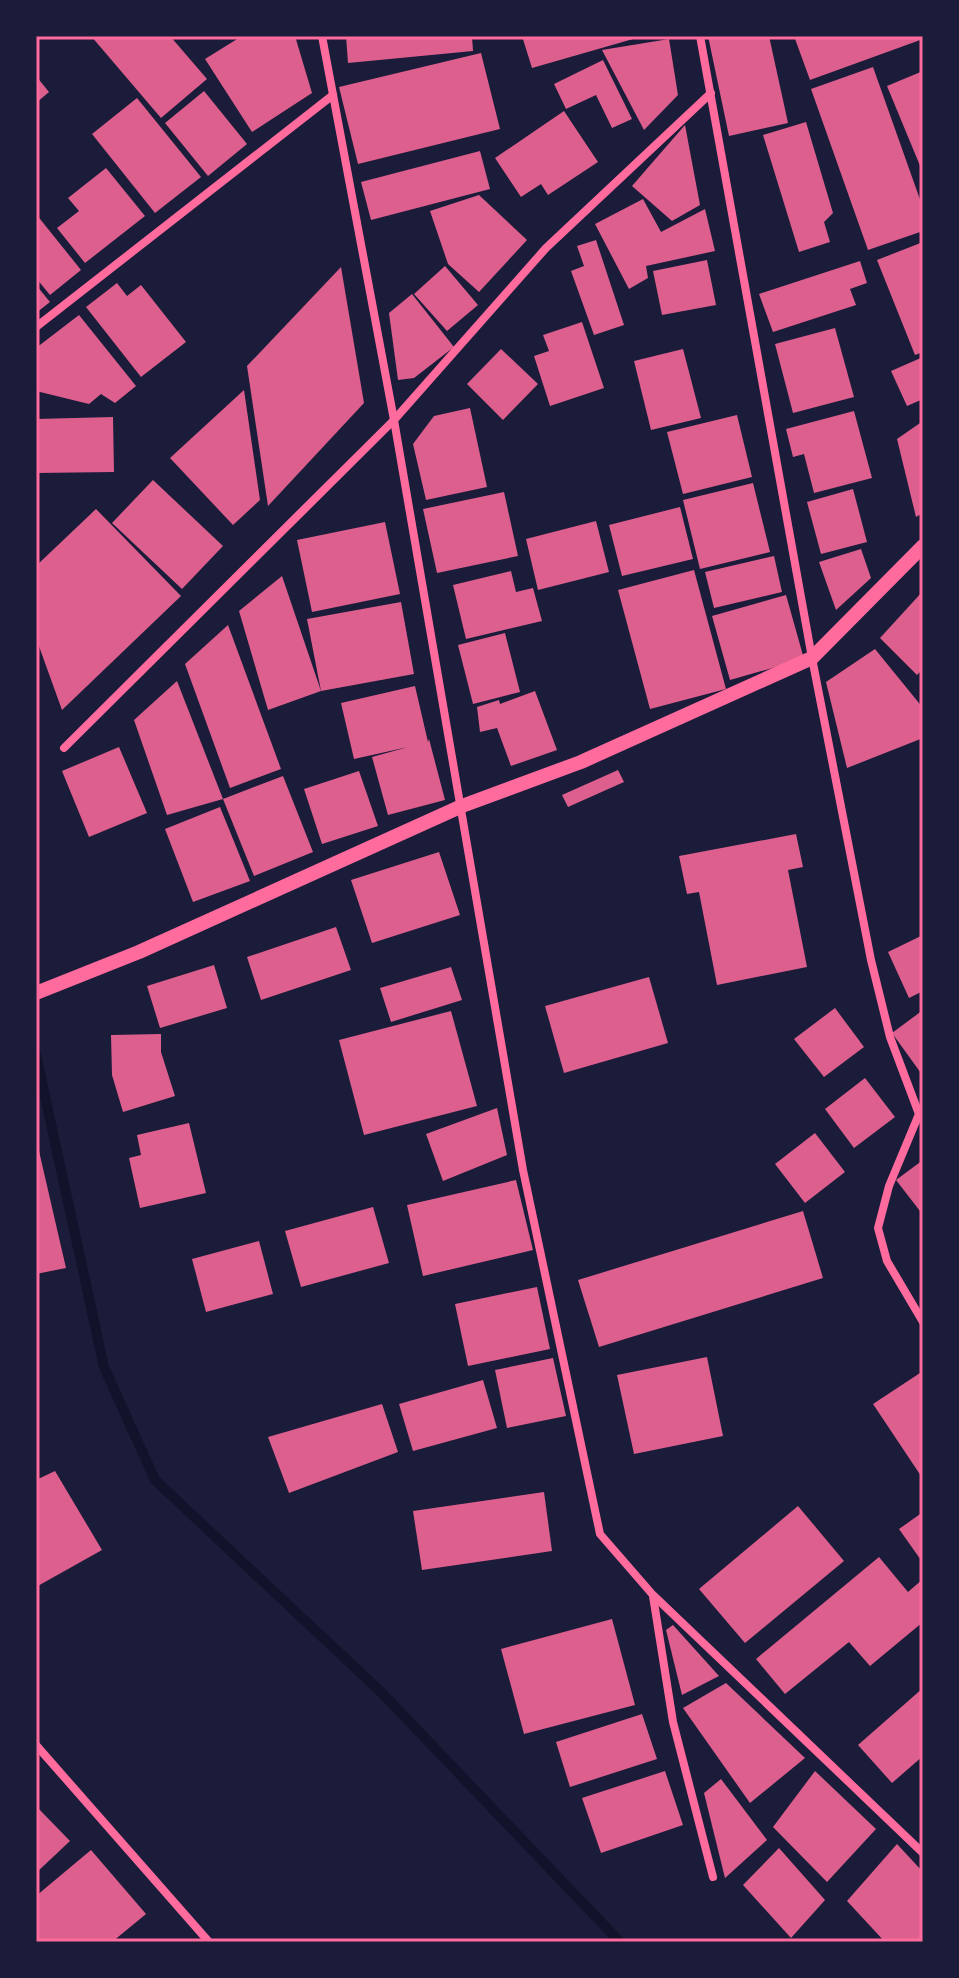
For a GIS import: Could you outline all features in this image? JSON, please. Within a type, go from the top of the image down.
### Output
[{"type":"street","points":[[322,36],[394,420],[523,1170],[600,1534],[653,1595],[923,1853]]},
{"type":"street","points":[[700,36],[812,658],[871,960],[890,1037],[921,1116],[889,1186],[878,1228],[887,1261],[923,1322]]},
{"type":"street","points":[[64,748],[394,420],[546,248],[711,93]]},
{"type":"street","points":[[36,327],[333,95]]},
{"type":"street","points":[[36,993],[139,952],[462,806],[581,762],[812,658],[921,551]]},
{"type":"street","points":[[653,1595],[673,1722],[713,1877]]},
{"type":"street","points":[[36,1745],[209,1942]]},
{"type":"building","points":[[91,36],[170,36],[207,79],[161,118]]},
{"type":"building","points":[[242,36],[295,36],[312,93],[252,132],[205,59]]},
{"type":"building","points":[[346,36],[472,36],[473,51],[348,63]]},
{"type":"building","points":[[522,36],[640,36],[640,37],[532,68]]},
{"type":"building","points":[[708,36],[769,36],[788,123],[729,136]]},
{"type":"building","points":[[794,36],[923,36],[923,39],[810,80]]},
{"type":"building","points":[[669,39],[678,95],[644,130],[602,50]]},
{"type":"building","points":[[481,53],[500,129],[358,164],[339,87]]},
{"type":"building","points":[[603,60],[632,119],[612,128],[596,95],[566,109],[554,84]]},
{"type":"building","points":[[873,67],[923,208],[923,231],[868,250],[811,89]]},
{"type":"building","points":[[923,71],[923,173],[887,86]]},
{"type":"building","points":[[36,76],[49,92],[36,103]]},
{"type":"building","points":[[204,91],[247,144],[208,176],[165,123]]},
{"type":"building","points":[[137,98],[201,177],[155,213],[92,134]]},
{"type":"building","points":[[564,111],[598,162],[548,195],[541,184],[521,197],[495,158]]},
{"type":"building","points":[[806,122],[833,213],[824,222],[830,242],[799,252],[763,135]]},
{"type":"building","points":[[685,125],[700,205],[672,221],[632,186]]},
{"type":"building","points":[[480,151],[490,189],[371,220],[361,182]]},
{"type":"building","points":[[106,168],[145,216],[85,263],[57,228],[79,211],[68,198]]},
{"type":"building","points":[[479,195],[527,240],[479,292],[448,264],[430,211]]},
{"type":"building","points":[[643,199],[661,232],[705,209],[715,251],[646,266],[648,278],[629,289],[595,224]]},
{"type":"building","points":[[36,214],[81,270],[50,295],[36,278]]},
{"type":"building","points":[[596,240],[624,325],[594,335],[571,271],[584,266],[577,246]]},
{"type":"building","points":[[923,242],[923,352],[915,355],[877,260]]},
{"type":"building","points":[[707,260],[716,305],[662,315],[653,271]]},
{"type":"building","points":[[860,261],[867,283],[850,289],[856,305],[773,332],[759,294]]},
{"type":"building","points":[[445,266],[478,305],[447,331],[414,294]]},
{"type":"building","points":[[341,267],[364,403],[268,506],[247,366]]},
{"type":"building","points":[[117,283],[127,296],[141,285],[186,342],[141,377],[86,307]]},
{"type":"building","points":[[36,285],[50,302],[36,313]]},
{"type":"building","points":[[412,294],[454,347],[414,378],[398,380],[389,313]]},
{"type":"building","points":[[79,315],[136,386],[115,403],[101,394],[89,404],[36,391],[36,348]]},
{"type":"building","points":[[582,322],[604,388],[550,406],[534,356],[549,351],[543,335]]},
{"type":"building","points":[[835,328],[854,397],[793,413],[775,344]]},
{"type":"building","points":[[501,349],[538,384],[503,420],[467,384]]},
{"type":"building","points":[[683,349],[701,418],[651,430],[634,361]]},
{"type":"building","points":[[923,357],[923,399],[907,406],[891,371]]},
{"type":"building","points":[[244,390],[260,500],[233,525],[170,458]]},
{"type":"building","points":[[470,408],[487,487],[426,500],[413,444],[434,416]]},
{"type":"building","points":[[854,411],[872,478],[814,493],[804,454],[793,457],[786,429]]},
{"type":"building","points":[[737,415],[752,477],[683,494],[667,432]]},
{"type":"building","points":[[113,417],[114,472],[36,473],[36,419]]},
{"type":"building","points":[[923,421],[923,513],[916,517],[897,439]]},
{"type":"building","points":[[153,480],[223,546],[182,589],[112,523]]},
{"type":"building","points":[[753,483],[770,552],[700,569],[683,500]]},
{"type":"building","points":[[853,489],[867,542],[821,554],[807,502]]},
{"type":"building","points":[[504,492],[518,556],[437,573],[423,509]]},
{"type":"building","points":[[680,507],[693,559],[622,576],[609,525]]},
{"type":"building","points":[[96,509],[181,596],[62,710],[36,638],[36,566]]},
{"type":"building","points":[[596,521],[609,572],[538,590],[526,539]]},
{"type":"building","points":[[385,522],[400,594],[312,612],[297,540]]},
{"type":"building","points":[[861,549],[871,578],[836,610],[819,562]]},
{"type":"building","points":[[774,556],[782,592],[714,608],[705,572]]},
{"type":"building","points":[[694,570],[726,689],[650,709],[618,590]]},
{"type":"building","points":[[511,571],[516,592],[533,588],[542,621],[466,639],[453,585]]},
{"type":"building","points":[[282,576],[321,691],[268,710],[239,611]]},
{"type":"building","points":[[923,591],[923,669],[917,675],[880,638]]},
{"type":"building","points":[[786,595],[804,659],[730,680],[712,616]]},
{"type":"building","points":[[401,602],[414,674],[321,691],[307,619]]},
{"type":"building","points":[[228,625],[281,769],[230,788],[185,664]]},
{"type":"building","points":[[505,633],[520,692],[473,704],[458,645]]},
{"type":"building","points":[[875,649],[923,708],[923,738],[847,768],[826,682]]},
{"type":"building","points":[[177,681],[223,799],[167,815],[134,720]]},
{"type":"building","points":[[415,686],[445,800],[388,815],[372,757],[408,747],[354,759],[341,703]]},
{"type":"building","points":[[535,691],[557,750],[511,766],[497,728],[480,732],[477,707],[499,700],[500,704]]},
{"type":"building","points":[[119,747],[147,813],[89,837],[62,771]]},
{"type":"building","points":[[618,770],[624,782],[568,807],[562,795]]},
{"type":"building","points":[[359,771],[378,826],[322,844],[304,789]]},
{"type":"building","points":[[283,776],[313,852],[254,876],[223,799]]},
{"type":"building","points":[[220,807],[250,881],[193,902],[165,829]]},
{"type":"building","points":[[796,834],[803,867],[788,870],[807,967],[717,985],[699,892],[687,894],[679,856]]},
{"type":"building","points":[[439,852],[460,915],[372,943],[351,880]]},
{"type":"building","points":[[336,927],[351,970],[261,1000],[247,957]]},
{"type":"building","points":[[923,935],[923,991],[909,998],[888,952]]},
{"type":"building","points":[[214,965],[227,1008],[160,1028],[147,986]]},
{"type":"building","points":[[451,967],[462,1000],[391,1022],[380,988]]},
{"type":"building","points":[[649,977],[668,1043],[564,1073],[545,1006]]},
{"type":"building","points":[[835,1008],[864,1047],[824,1077],[794,1039]]},
{"type":"building","points":[[923,1010],[923,1076],[892,1033]]},
{"type":"building","points":[[451,1011],[477,1106],[364,1135],[339,1040]]},
{"type":"building","points":[[161,1034],[161,1052],[175,1096],[123,1112],[112,1075],[111,1035]]},
{"type":"building","points":[[865,1078],[895,1117],[854,1148],[825,1109]]},
{"type":"building","points":[[497,1108],[507,1155],[443,1181],[426,1134]]},
{"type":"building","points":[[189,1123],[206,1193],[140,1208],[129,1158],[141,1155],[137,1135]]},
{"type":"building","points":[[815,1133],[845,1172],[805,1203],[775,1164]]},
{"type":"building","points":[[36,1138],[66,1268],[36,1274]]},
{"type":"building","points":[[923,1160],[923,1215],[896,1180]]},
{"type":"building","points":[[516,1180],[533,1250],[423,1276],[407,1205]]},
{"type":"building","points":[[373,1207],[389,1263],[301,1287],[285,1231]]},
{"type":"building","points":[[803,1211],[823,1278],[599,1347],[578,1280]]},
{"type":"building","points":[[259,1241],[273,1294],[206,1312],[192,1259]]},
{"type":"building","points":[[537,1287],[550,1349],[468,1366],[455,1304]]},
{"type":"building","points":[[707,1357],[723,1436],[634,1454],[617,1375]]},
{"type":"building","points":[[553,1358],[566,1416],[507,1428],[495,1370]]},
{"type":"building","points":[[923,1371],[923,1479],[873,1404]]},
{"type":"building","points":[[483,1380],[497,1428],[413,1451],[399,1404]]},
{"type":"building","points":[[382,1404],[398,1452],[289,1493],[268,1437]]},
{"type":"building","points":[[55,1471],[102,1550],[36,1587],[36,1480]]},
{"type":"building","points":[[544,1492],[552,1551],[422,1570],[413,1511]]},
{"type":"building","points":[[798,1506],[844,1561],[745,1643],[699,1589]]},
{"type":"building","points":[[923,1512],[923,1563],[899,1529]]},
{"type":"building","points":[[879,1557],[908,1592],[923,1579],[923,1622],[870,1666],[849,1642],[785,1694],[756,1659]]},
{"type":"building","points":[[612,1619],[635,1705],[524,1734],[501,1649]]},
{"type":"building","points":[[673,1625],[719,1676],[682,1695],[666,1630]]},
{"type":"building","points":[[726,1683],[805,1758],[750,1803],[683,1708]]},
{"type":"building","points":[[923,1688],[923,1756],[892,1783],[858,1745]]},
{"type":"building","points":[[642,1714],[657,1759],[570,1787],[556,1742]]},
{"type":"building","points":[[665,1771],[683,1825],[601,1853],[582,1798]]},
{"type":"building","points":[[815,1771],[876,1829],[827,1882],[773,1827]]},
{"type":"building","points":[[721,1779],[767,1840],[725,1878],[704,1793]]},
{"type":"building","points":[[36,1806],[70,1841],[36,1873]]},
{"type":"building","points":[[897,1844],[923,1872],[923,1942],[885,1942],[847,1901]]},
{"type":"building","points":[[779,1848],[825,1900],[791,1938],[743,1885]]},
{"type":"building","points":[[91,1850],[146,1914],[112,1942],[36,1942],[36,1896]]},
{"type":"waterway","points":[[36,1055],[104,1367],[155,1480],[382,1693],[620,1942]]}]
